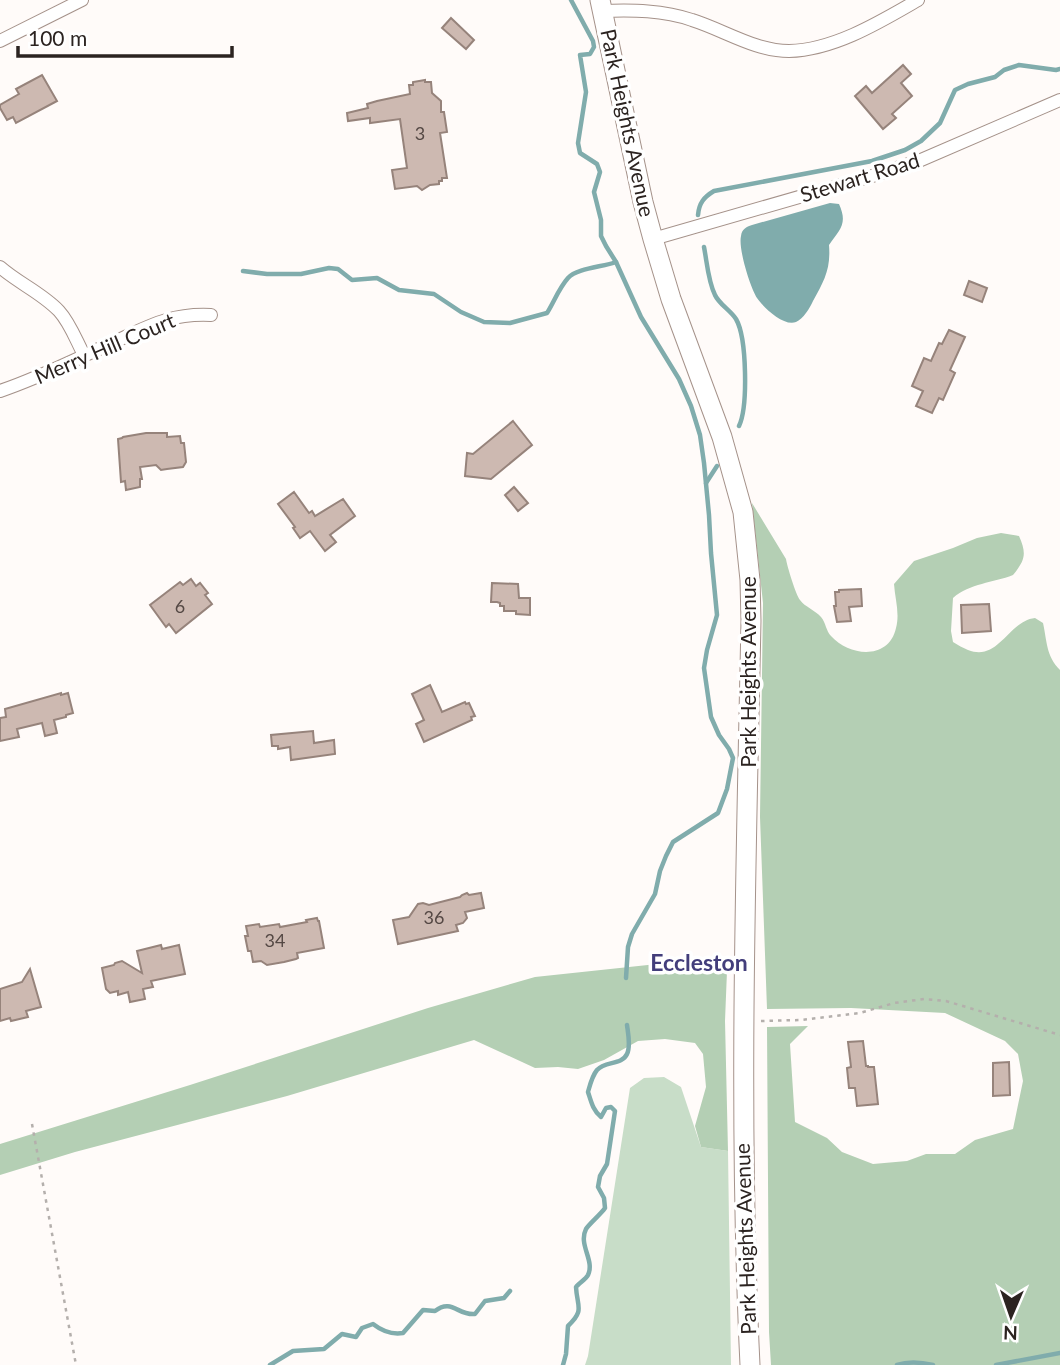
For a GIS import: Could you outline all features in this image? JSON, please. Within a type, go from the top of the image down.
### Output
[{"type":"main road","name":"Park Heights Avenue","points":[[601,6],[653,239],[671,299],[697,366],[733,474],[748,545],[751,621],[744,1172],[750,1365]]},
{"type":"street","points":[[0,41],[82,0]]},
{"type":"street","points":[[601,6],[691,19],[766,48],[788,51],[815,48],[840,39],[880,22],[918,0]]},
{"type":"street","name":"Stewart Road","points":[[653,239],[921,160],[1060,100]]},
{"type":"street","points":[[0,267],[59,311],[68,322],[84,355]]},
{"type":"street","name":"Merry Hill Court","points":[[0,391],[24,383],[157,321],[192,314],[211,315]]},
{"type":"path","points":[[744,1021],[801,1020],[859,1013],[894,1003],[924,999],[947,1001],[1060,1035]]},
{"type":"path","points":[[32,1124],[76,1365]]},
{"type":"green space","points":[[752,503],[786,559],[800,600],[821,617],[831,636],[848,648],[858,651],[877,650],[886,646],[892,638],[898,617],[894,584],[914,561],[977,538],[1001,533],[1019,536],[1022,542],[1024,557],[1013,575],[974,586],[953,598],[951,631],[953,642],[979,652],[996,646],[1018,626],[1035,618],[1043,623],[1050,654],[1060,670],[1060,1365],[771,1365],[767,1027],[808,1026],[790,1044],[795,1122],[827,1138],[842,1152],[873,1164],[907,1161],[926,1154],[955,1154],[975,1140],[1013,1129],[1023,1081],[1018,1054],[1005,1041],[945,1013],[851,1008],[767,1009],[760,817],[763,603]]},
{"type":"green space","points":[[723,957],[727,971],[725,1021],[728,1151],[701,1147],[695,1126],[706,1087],[703,1054],[695,1043],[665,1039],[638,1041],[604,1060],[578,1069],[535,1068],[474,1040],[287,1096],[75,1152],[0,1175],[0,1144],[428,1008],[535,977]]},
{"type":"green space","points":[[664,1077],[681,1087],[701,1147],[728,1151],[731,1365],[585,1365],[630,1088],[644,1078]]},
{"type":"water","points":[[830,203],[839,204],[843,222],[829,245],[826,274],[804,316],[796,322],[786,322],[769,311],[754,293],[743,258],[742,234],[752,225]]},
{"type":"building","points":[[451,18],[474,40],[466,49],[442,28]]},
{"type":"building","points":[[903,65],[911,74],[901,83],[912,96],[892,114],[896,118],[883,129],[855,96],[866,86],[872,93]]},
{"type":"building","points":[[42,75],[57,101],[16,123],[13,117],[7,120],[0,105],[19,94],[16,89]]},
{"type":"building","points":[[425,80],[431,82],[432,93],[441,101],[441,112],[444,112],[447,132],[440,133],[447,178],[442,178],[439,184],[422,190],[417,186],[395,189],[392,170],[407,168],[400,119],[370,123],[370,118],[348,121],[347,113],[368,108],[367,104],[410,94],[409,85]]},
{"type":"building","points":[[969,281],[987,288],[982,302],[964,295]]},
{"type":"building","points":[[949,330],[965,337],[950,370],[955,373],[943,400],[939,398],[932,413],[916,406],[923,391],[912,386],[924,358],[931,361],[939,343],[942,344]]},
{"type":"building","points":[[513,421],[532,445],[491,479],[465,476],[467,453],[473,454]]},
{"type":"building","points":[[146,433],[167,433],[167,437],[180,436],[181,443],[184,443],[186,462],[183,467],[161,470],[156,465],[140,467],[140,487],[126,490],[125,481],[121,482],[118,439]]},
{"type":"building","points":[[514,487],[528,503],[518,511],[505,495]]},
{"type":"building","points":[[294,492],[309,513],[312,511],[315,516],[343,499],[355,516],[330,535],[336,542],[325,551],[310,531],[300,538],[278,504]]},
{"type":"building","points":[[191,579],[196,586],[200,583],[212,604],[176,633],[169,624],[166,627],[150,605],[180,582],[183,585]]},
{"type":"building","points":[[492,583],[518,584],[519,598],[530,598],[530,615],[504,611],[504,606],[500,606],[500,603],[491,602]]},
{"type":"building","points":[[861,589],[862,606],[849,607],[851,621],[837,622],[835,592]]},
{"type":"building","points":[[989,604],[991,631],[962,633],[961,605]]},
{"type":"building","points":[[430,685],[442,712],[465,702],[469,703],[475,716],[471,717],[472,720],[424,742],[416,724],[424,720],[412,694]]},
{"type":"building","points":[[68,693],[73,713],[54,720],[57,733],[45,736],[42,723],[17,729],[19,737],[0,741],[0,718],[6,717],[5,709]]},
{"type":"building","points":[[313,731],[314,743],[334,740],[335,754],[291,760],[290,747],[278,749],[278,746],[272,746],[271,735]]},
{"type":"building","points":[[467,893],[481,893],[484,908],[465,912],[467,918],[456,925],[458,931],[398,944],[393,920],[409,917],[418,904],[429,905]]},
{"type":"building","points":[[317,918],[324,948],[297,953],[298,958],[284,962],[267,965],[261,961],[253,962],[245,936],[248,936],[246,926],[279,924],[280,927]]},
{"type":"building","points":[[161,945],[162,949],[179,945],[185,974],[151,981],[153,987],[143,989],[145,999],[130,1002],[128,992],[118,995],[118,991],[110,993],[106,989],[102,968],[122,961],[142,973],[137,951]]},
{"type":"building","points":[[30,969],[41,1007],[26,1011],[28,1017],[0,1021],[0,989],[22,982]]},
{"type":"building","points":[[863,1041],[866,1066],[874,1067],[878,1104],[857,1106],[855,1088],[849,1088],[847,1068],[851,1067],[848,1042]]},
{"type":"building","points":[[1009,1062],[1010,1095],[993,1096],[993,1063]]},
{"type":"waterway","points":[[571,0],[594,47],[590,54],[580,55],[586,92],[578,143],[580,153],[597,164],[600,172],[594,192],[601,220],[601,236],[641,317],[679,379],[700,435],[717,615],[704,668],[711,717],[733,758],[727,789],[718,813],[673,842],[666,856],[655,894],[632,934],[628,947],[626,978]]},
{"type":"waterway","points":[[698,215],[703,201],[714,191],[872,161],[905,150],[921,141],[940,123],[955,90],[968,84],[995,77],[1004,70],[1019,65],[1060,69]]},
{"type":"waterway","points":[[704,247],[715,295],[736,319],[740,328],[745,389],[739,426]]},
{"type":"waterway","points":[[243,271],[301,274],[329,268],[338,269],[352,280],[377,278],[399,290],[434,294],[461,312],[484,322],[510,323],[547,313],[562,286],[572,275],[616,262]]},
{"type":"waterway","points":[[706,483],[717,466]]},
{"type":"waterway","points":[[563,1365],[568,1326],[578,1312],[576,1287],[590,1269],[584,1235],[586,1229],[605,1208],[604,1198],[598,1187],[600,1176],[607,1164],[615,1111],[611,1107],[606,1108],[601,1117],[598,1115],[588,1092],[592,1078],[600,1067],[621,1060],[627,1054],[627,1025]]},
{"type":"waterway","points":[[270,1365],[293,1351],[324,1349],[342,1334],[356,1337],[362,1328],[373,1324],[387,1332],[403,1333],[423,1310],[435,1311],[446,1306],[475,1314],[485,1301],[504,1298],[510,1291]]},
{"type":"waterway","points":[[996,1365],[1060,1353]]},
{"type":"waterway","points":[[897,1365],[915,1362],[933,1365]]},
{"type":"district","name":"Eccleston","points":[[699,963]]}]
